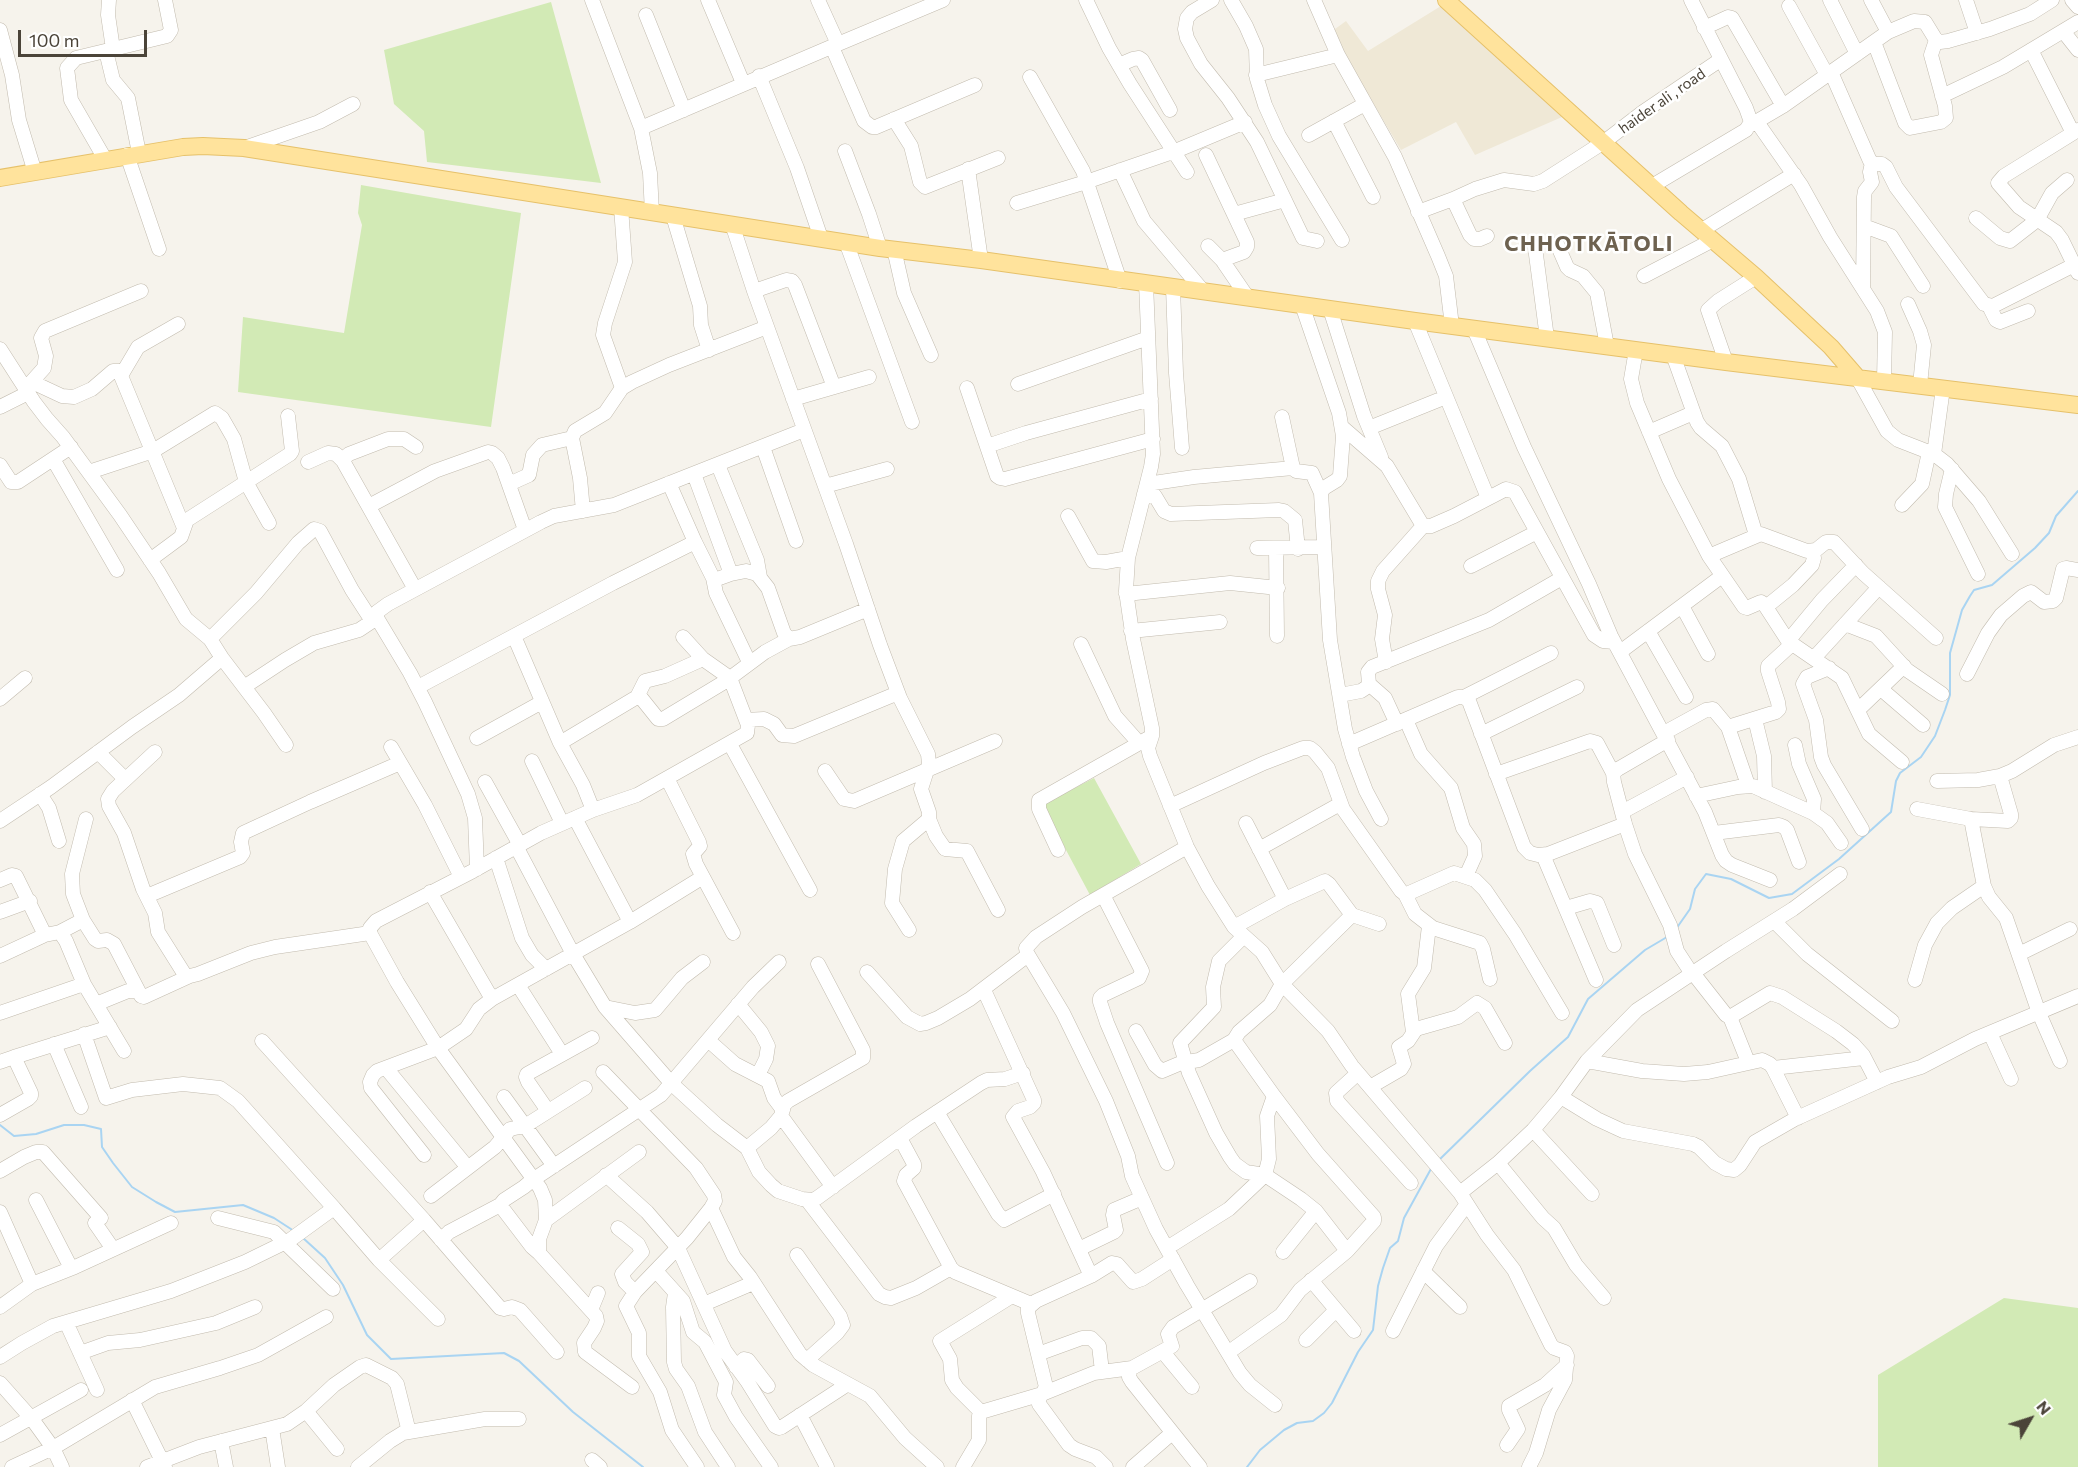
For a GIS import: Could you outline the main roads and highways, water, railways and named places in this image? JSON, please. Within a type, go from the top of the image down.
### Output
[{"type":"main road","points":[[1446,0],[1756,277],[1831,347],[1857,377]]},
{"type":"main road","points":[[0,176],[61,164],[84,163],[133,154],[203,146],[244,148],[652,213],[1120,281],[1726,362],[2078,405]]},
{"type":"waterway","points":[[1676,929],[1690,909],[1695,889],[1706,874],[1731,879],[1769,898],[1792,894],[1839,859],[1891,812],[1896,781],[1900,773],[1921,757],[1935,736],[1945,710],[1950,695],[1950,653],[1962,610],[1970,596],[1974,590],[1992,585],[2035,548],[2049,533],[2056,516],[2078,491]]},
{"type":"waterway","points":[[1438,1161],[1568,1037],[1588,999],[1645,950],[1667,937]]},
{"type":"waterway","points":[[0,1125],[14,1136],[36,1134],[64,1125],[84,1125],[101,1129],[102,1147],[113,1163],[132,1187],[156,1202],[175,1212],[243,1205],[274,1218],[294,1231]]},
{"type":"waterway","points":[[1247,1467],[1260,1450],[1284,1430],[1297,1423],[1313,1421],[1332,1403],[1358,1352],[1373,1330],[1378,1286],[1390,1248],[1398,1241],[1404,1218],[1432,1167]]},
{"type":"waterway","points":[[303,1238],[325,1258],[343,1285],[367,1335],[391,1359],[504,1353],[519,1361],[573,1412],[643,1467]]},
{"type":"district","name":"CHHOTKĀTOLI","points":[[1589,244]]}]
